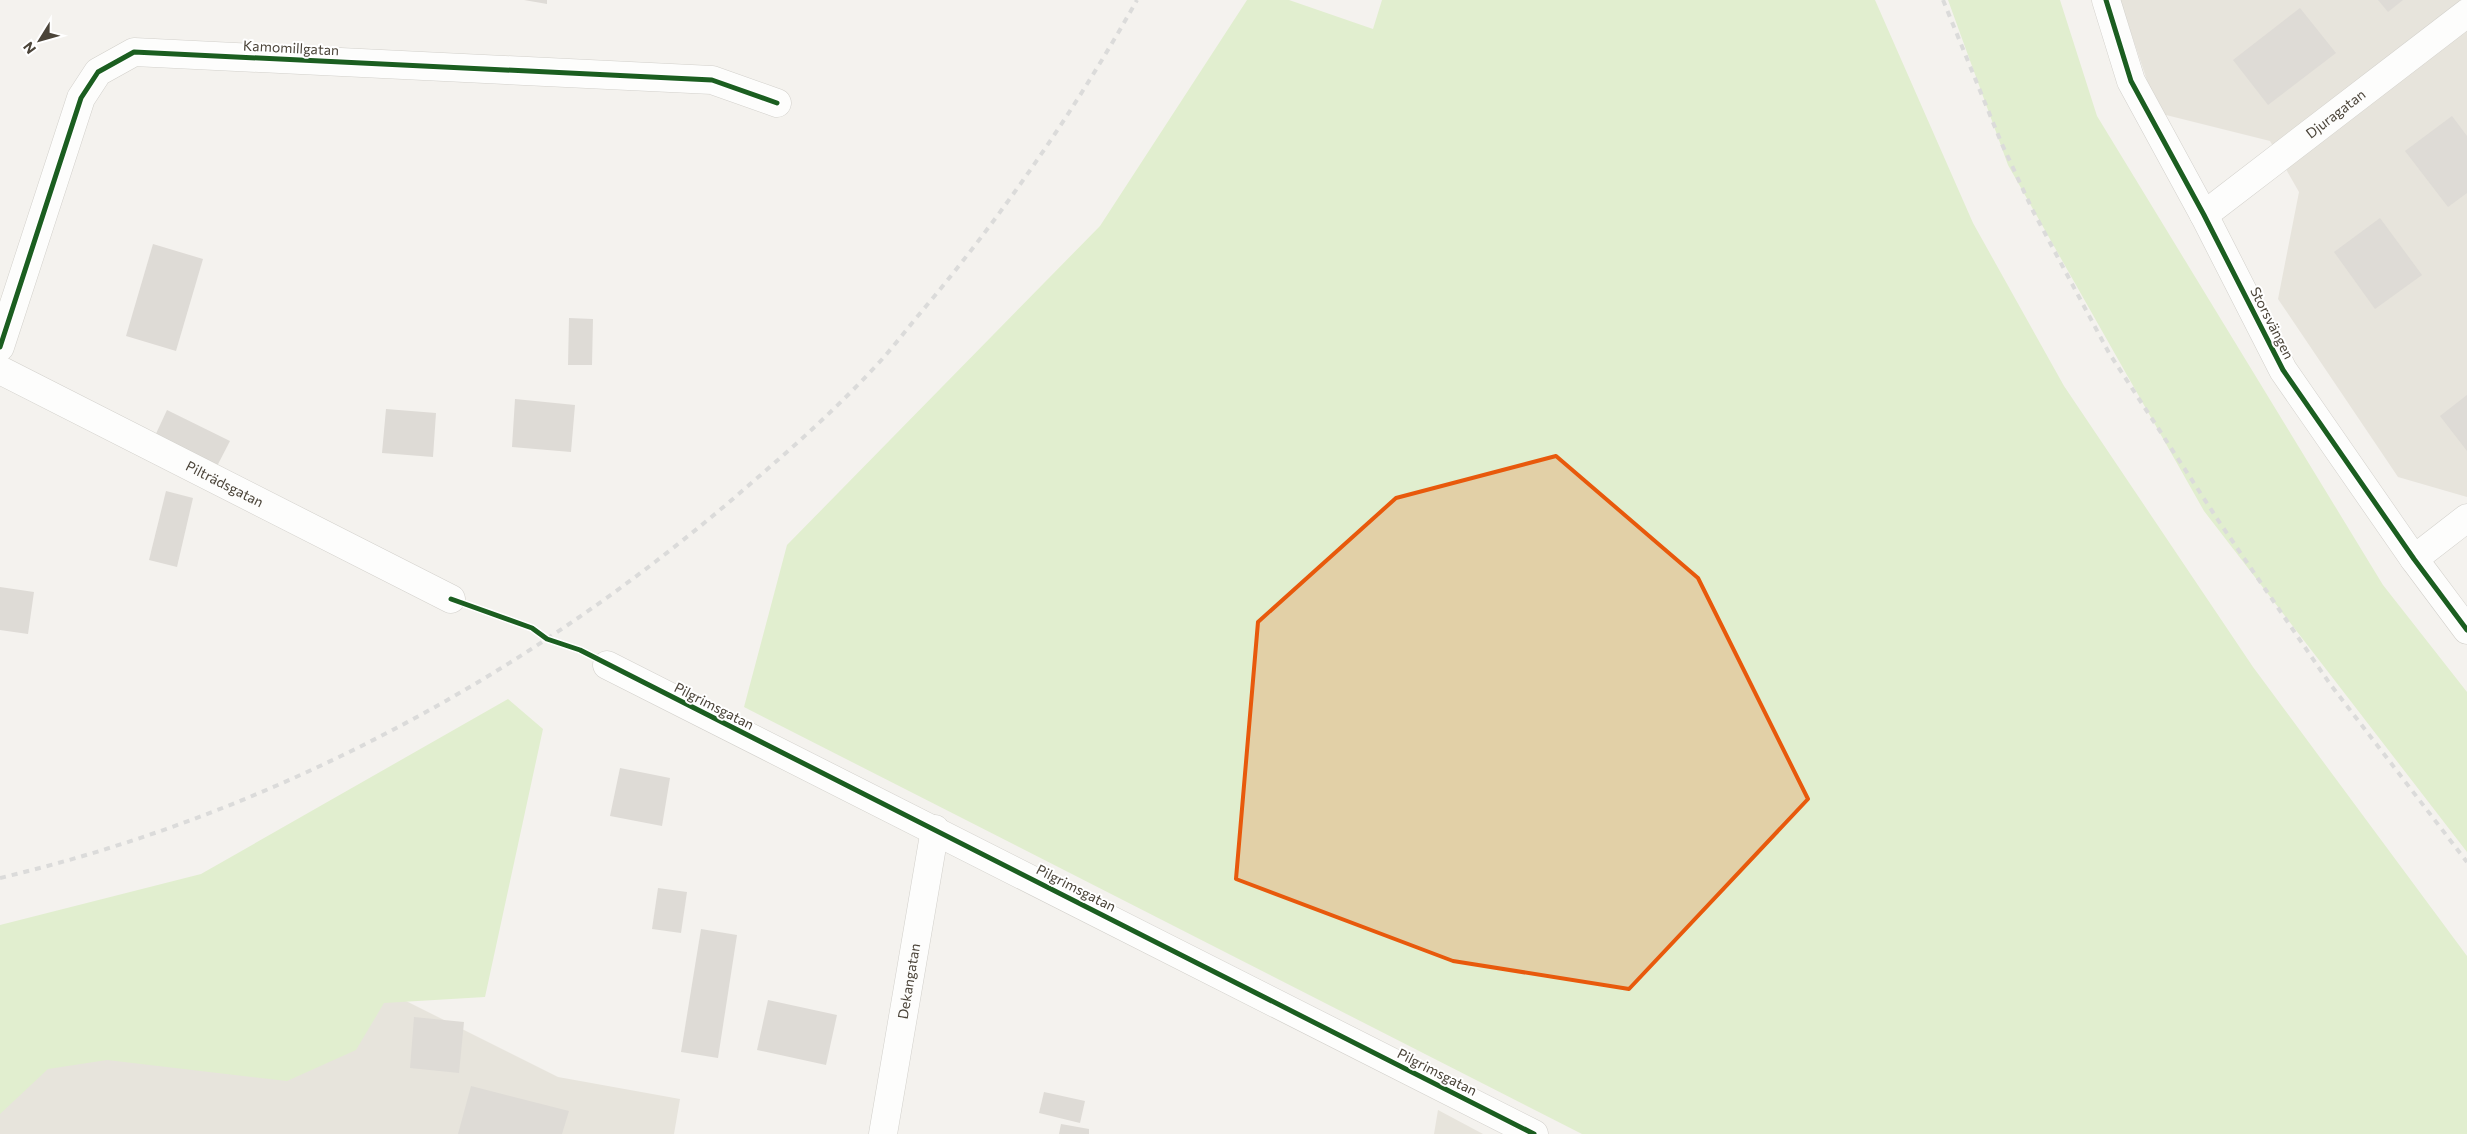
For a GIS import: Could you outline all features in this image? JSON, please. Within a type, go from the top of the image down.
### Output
[{"type":"street","name":"Storsvängen","points":[[2106,0],[2131,81],[2204,214],[2283,370],[2414,559],[2467,630]]},
{"type":"street","name":"Djuragatan","points":[[2204,214],[2467,12]]},
{"type":"street","name":"Kamomillgatan","points":[[0,347],[81,98],[98,72],[134,52],[712,80],[777,103]]},
{"type":"street","name":"Pilträdsgatan","points":[[0,370],[451,599]]},
{"type":"street","points":[[2414,559],[2467,518]]},
{"type":"street","name":"Pilgrimsgatan","points":[[607,665],[1534,1134]]},
{"type":"street","name":"Dekangatan","points":[[883,1134],[934,829]]},
{"type":"highlighted area","points":[[1556,456],[1698,578],[1808,799],[1629,989],[1453,961],[1236,879],[1258,622],[1396,498]]},
{"type":"shaded area","points":[[2120,0],[2467,0],[2467,497],[2398,477],[2278,299],[2299,192],[2270,141],[2158,113]]},
{"type":"shaded area","points":[[334,965],[558,1077],[680,1099],[674,1134],[0,1134],[0,1058]]},
{"type":"shaded area","points":[[1438,1110],[1483,1134],[1434,1134]]},
{"type":"green space","points":[[1247,0],[1289,0],[1373,29],[1382,0],[1875,0],[1973,223],[2064,386],[2253,667],[2467,956],[2467,1134],[1582,1134],[744,707],[787,545],[1100,226]]},
{"type":"green space","points":[[1948,0],[2060,0],[2097,116],[2383,585],[2467,692],[2467,852],[2204,511],[2008,165]]},
{"type":"green space","points":[[508,699],[543,729],[485,997],[384,1003],[356,1050],[287,1081],[107,1060],[48,1069],[0,1114],[0,925],[201,874]]},
{"type":"building","points":[[524,0],[547,0],[547,4]]},
{"type":"building","points":[[2378,0],[2403,0],[2388,12]]},
{"type":"building","points":[[2300,8],[2336,53],[2268,105],[2233,60]]},
{"type":"building","points":[[2452,116],[2467,136],[2467,193],[2448,207],[2405,151]]},
{"type":"building","points":[[2380,218],[2422,275],[2375,309],[2334,252]]},
{"type":"building","points":[[153,244],[203,259],[176,351],[126,336]]},
{"type":"building","points":[[569,318],[593,319],[592,365],[568,365]]},
{"type":"building","points":[[2467,395],[2467,451],[2440,416]]},
{"type":"building","points":[[515,399],[575,405],[571,452],[512,447]]},
{"type":"building","points":[[386,409],[436,413],[433,457],[382,453]]},
{"type":"building","points":[[167,410],[230,441],[215,470],[154,438]]},
{"type":"building","points":[[166,491],[193,498],[177,567],[149,560]]},
{"type":"building","points":[[0,587],[34,592],[28,634],[0,630]]},
{"type":"building","points":[[620,768],[670,778],[662,826],[610,816]]},
{"type":"building","points":[[658,888],[687,892],[681,933],[652,929]]},
{"type":"building","points":[[701,929],[737,935],[718,1058],[681,1052]]},
{"type":"building","points":[[768,1000],[837,1015],[826,1065],[757,1050]]},
{"type":"building","points":[[414,1017],[464,1022],[459,1073],[410,1068]]},
{"type":"building","points":[[471,1086],[569,1111],[562,1134],[458,1134]]},
{"type":"building","points":[[1044,1092],[1085,1101],[1080,1123],[1039,1113]]},
{"type":"building","points":[[1061,1124],[1089,1129],[1089,1134],[1059,1134]]},
{"type":"railway","points":[[0,878],[103,850],[204,815],[303,774],[398,727],[491,674],[581,616],[667,553],[797,443],[844,399],[886,354],[952,275],[1037,161],[1089,82],[1137,0]]},
{"type":"railway","points":[[1943,0],[2001,142],[2033,211],[2109,353],[2218,520],[2330,684],[2467,862]]},
{"type":"cycle path","points":[[2106,0],[2131,81],[2204,215],[2283,370],[2414,559],[2467,630]]},
{"type":"cycle path","points":[[0,347],[81,98],[98,72],[134,52],[712,80],[777,103]]},
{"type":"cycle path","points":[[451,599],[532,628],[547,639],[580,650],[1534,1134]]}]
